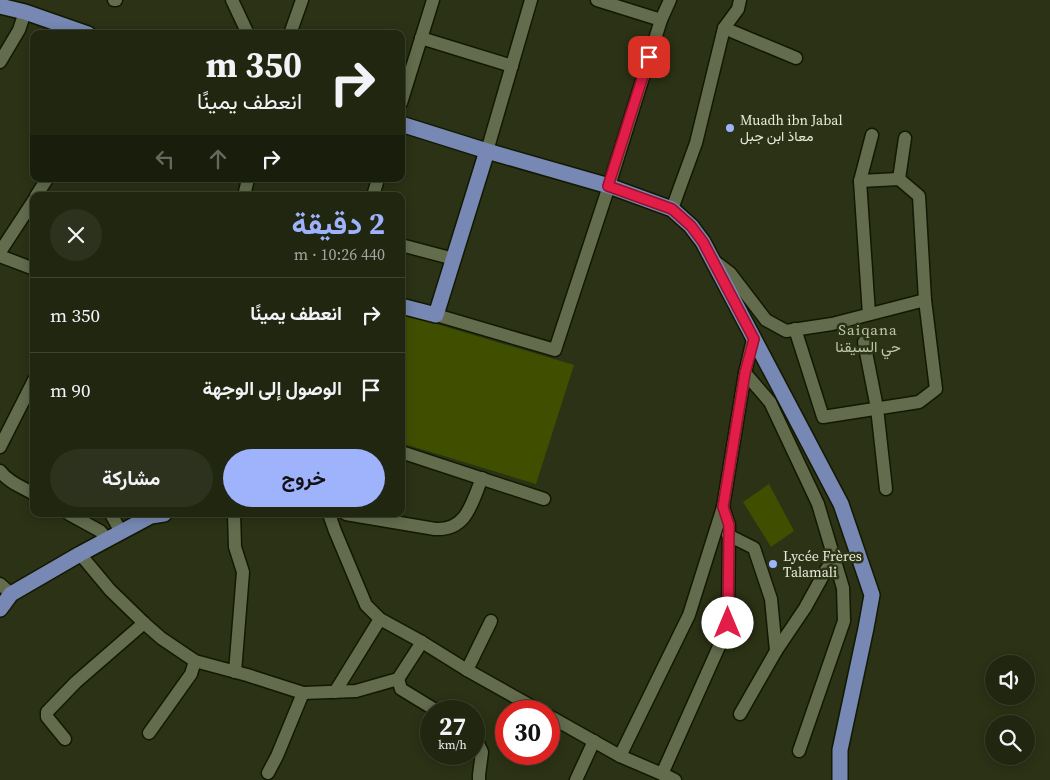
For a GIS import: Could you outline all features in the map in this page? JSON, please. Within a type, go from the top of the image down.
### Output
[{"type":"main road","points":[[7,5],[77,30]]},
{"type":"main road","points":[[405,125],[608,186],[672,209],[691,226],[703,242],[841,504],[872,595],[840,750],[840,780]]},
{"type":"main road","points":[[405,307],[436,315],[487,151]]},
{"type":"main road","points":[[0,609],[6,589],[80,554],[151,517]]},
{"type":"street","points":[[232,0],[246,30]]},
{"type":"street","points":[[291,30],[302,0]]},
{"type":"street","points":[[405,90],[433,0]]},
{"type":"street","points":[[487,151],[531,0]]},
{"type":"street","points":[[597,0],[660,20]]},
{"type":"street","points":[[436,315],[555,350],[660,20],[670,0]]},
{"type":"street","points":[[672,209],[696,143],[724,28],[738,9],[740,0]]},
{"type":"street","points":[[0,62],[19,30],[25,12]]},
{"type":"street","points":[[724,28],[796,58]]},
{"type":"street","points":[[421,38],[512,66]]},
{"type":"street","points":[[869,314],[860,181],[872,135]]},
{"type":"street","points":[[900,179],[905,138]]},
{"type":"street","points":[[795,329],[823,417],[918,402],[936,389],[925,300],[919,196],[900,179],[860,181]]},
{"type":"street","points":[[0,252],[30,206]]},
{"type":"street","points":[[405,246],[454,260]]},
{"type":"street","points":[[0,256],[30,267]]},
{"type":"street","points":[[712,260],[730,273],[766,320],[786,331],[832,324],[925,300]]},
{"type":"street","points":[[620,756],[689,615],[723,507],[745,373],[754,339]]},
{"type":"street","points":[[864,342],[877,408],[886,489]]},
{"type":"street","points":[[745,373],[770,402],[818,504],[843,588],[844,621],[799,752]]},
{"type":"street","points":[[0,446],[30,388]]},
{"type":"street","points":[[405,453],[544,499]]},
{"type":"street","points":[[0,471],[10,481],[30,492]]},
{"type":"street","points":[[364,517],[435,529],[444,530],[452,528],[465,518],[482,478]]},
{"type":"street","points":[[662,774],[728,623],[729,525],[723,507]]},
{"type":"street","points":[[75,517],[100,531],[114,536],[111,517]]},
{"type":"street","points":[[234,517],[235,547],[243,572],[235,672]]},
{"type":"street","points":[[330,517],[366,605],[380,619],[520,700]]},
{"type":"street","points":[[728,535],[754,548],[771,599],[776,652]]},
{"type":"street","points":[[80,554],[110,590],[144,623],[161,638],[195,661],[302,693],[356,691],[398,679],[422,642]]},
{"type":"street","points":[[740,714],[834,559]]},
{"type":"street","points":[[335,692],[380,619]]},
{"type":"street","points":[[467,670],[491,622]]},
{"type":"street","points":[[65,738],[46,717],[47,712],[76,682],[144,623]]},
{"type":"street","points":[[149,733],[191,674],[195,661]]},
{"type":"street","points":[[398,679],[401,689],[420,701]]},
{"type":"street","points":[[268,773],[277,756],[302,693]]},
{"type":"street","points":[[560,722],[620,756],[675,780]]},
{"type":"street","points":[[576,780],[594,741]]},
{"type":"street","points":[[476,778],[479,765]]},
{"type":"green space","points":[[405,315],[574,365],[536,484],[405,444]]},
{"type":"green space","points":[[769,484],[794,531],[771,547],[743,502]]},
{"type":"place","name":"Muadh ibn Jabal معاذ ابن جبل","points":[[730,128]]},
{"type":"place","name":"Lycée Frères Talamali","points":[[773,564]]},
{"type":"district","name":"Saiqana حي السيقنا","points":[[868,338]]},
{"type":"route","points":[[649,57],[608,186],[672,209],[691,226],[703,242],[754,339],[745,373],[723,507],[729,525],[728,623]]}]
